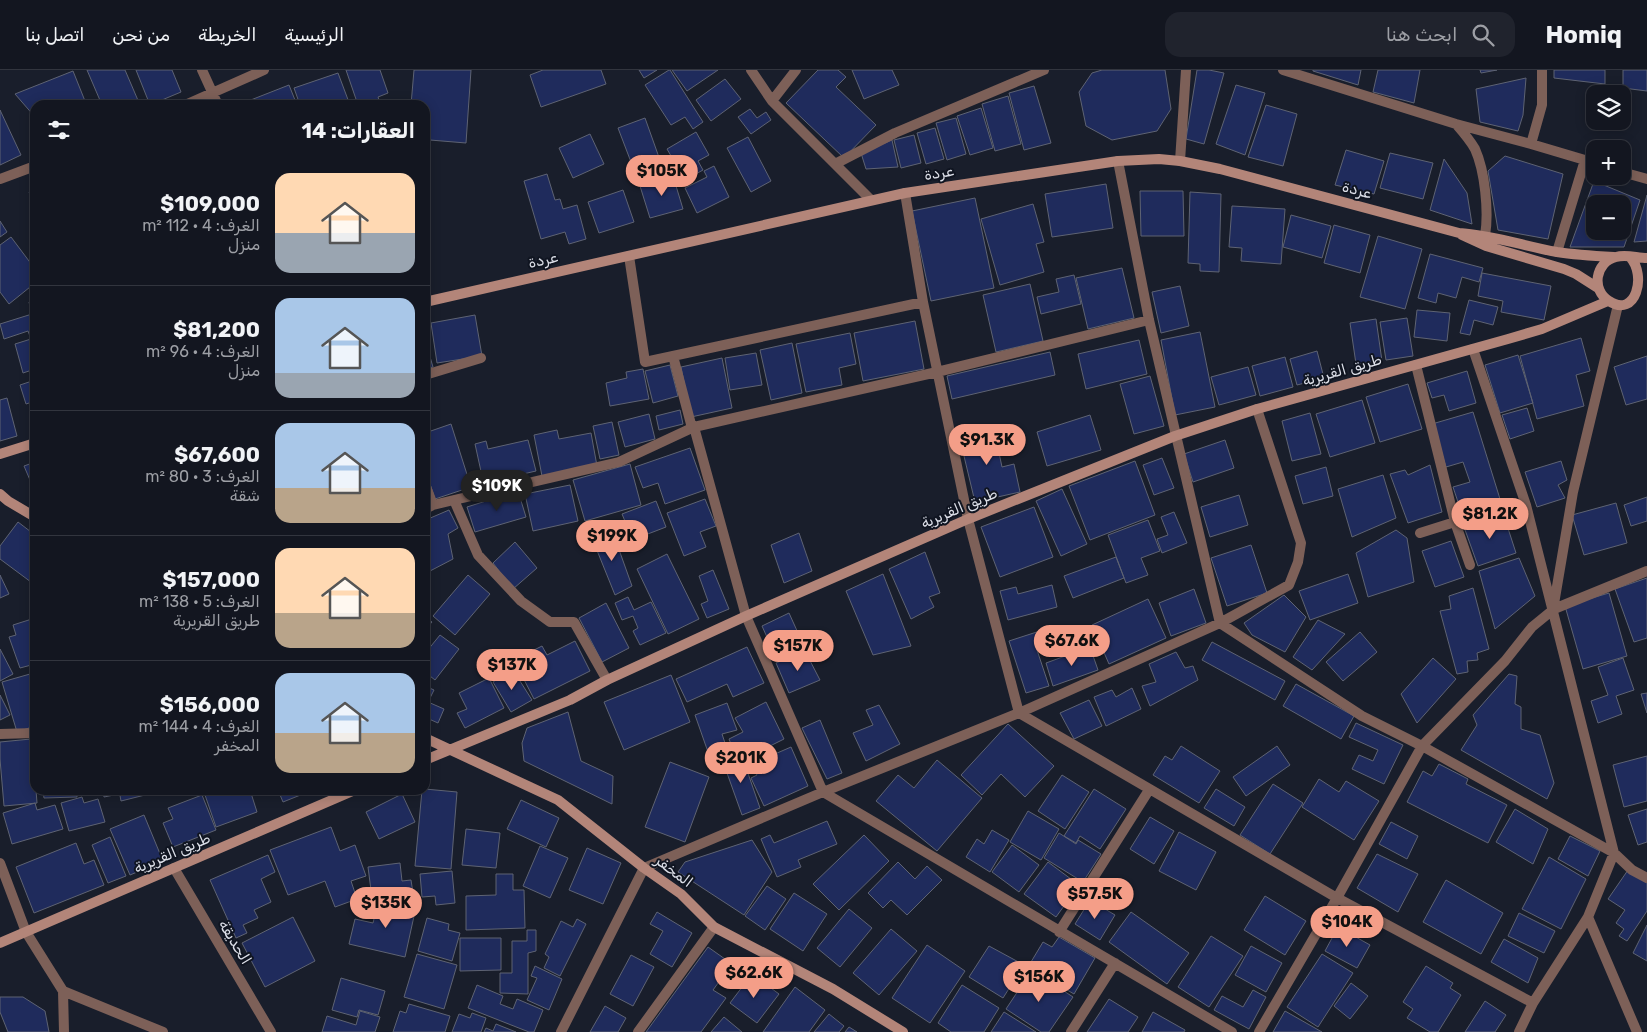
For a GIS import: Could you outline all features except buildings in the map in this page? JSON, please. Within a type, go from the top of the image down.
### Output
[{"type":"street","points":[[202,70],[216,100]]},
{"type":"street","points":[[198,100],[264,70]]},
{"type":"street","points":[[751,70],[772,101],[871,200]]},
{"type":"street","points":[[772,101],[796,70]]},
{"type":"street","points":[[835,164],[895,133],[1044,70]]},
{"type":"street","points":[[1180,161],[1186,70]]},
{"type":"street","points":[[1283,70],[1456,124],[1586,161]]},
{"type":"street","points":[[1531,144],[1542,104],[1542,70]]},
{"type":"street","points":[[1456,124],[1469,139],[1477,156],[1486,202],[1485,236]]},
{"type":"street","name":"عردة","points":[[430,301],[905,193],[1118,161],[1159,159],[1220,169],[1459,233]]},
{"type":"street","points":[[1118,161],[1148,320],[1220,623],[1362,716],[1422,746],[1614,853],[1632,870],[1647,878]]},
{"type":"street","points":[[0,180],[30,168]]},
{"type":"street","points":[[1557,252],[1586,173]]},
{"type":"street","points":[[1631,175],[1647,179]]},
{"type":"street","points":[[905,193],[923,302],[968,520],[1019,714],[1337,898],[1533,1002]]},
{"type":"street","points":[[1459,233],[1485,236],[1557,252],[1647,258]]},
{"type":"street","points":[[1459,233],[1486,246],[1564,269],[1598,288]]},
{"type":"street","points":[[629,256],[645,362],[923,302]]},
{"type":"street","points":[[1614,257],[1600,269],[1597,282],[1602,295],[1608,301],[1618,304],[1626,304],[1643,295],[1646,278],[1641,265],[1630,257]]},
{"type":"street","name":"طريق القريرية","points":[[430,758],[570,700],[607,680],[746,616],[968,520],[1176,436],[1257,410],[1542,329],[1608,301]]},
{"type":"street","points":[[1554,609],[1574,492],[1618,304]]},
{"type":"street","points":[[430,507],[619,462],[693,427],[937,372],[1148,320]]},
{"type":"street","points":[[1473,349],[1526,505],[1554,609],[1614,853],[1588,917],[1533,1002],[1519,1032]]},
{"type":"street","points":[[673,356],[746,616],[823,792],[1232,1032]]},
{"type":"street","points":[[430,374],[482,358]]},
{"type":"street","points":[[1416,365],[1455,522],[1470,565]]},
{"type":"street","points":[[561,1032],[644,868],[823,792],[1019,714],[1220,623],[1288,585],[1298,562],[1301,543],[1257,410]]},
{"type":"street","points":[[0,454],[30,445]]},
{"type":"street","points":[[0,494],[30,514]]},
{"type":"street","points":[[454,500],[478,555],[520,601],[550,622],[574,622],[607,680]]},
{"type":"street","points":[[1420,533],[1455,522],[1526,505]]},
{"type":"street","points":[[1259,1032],[1422,746],[1505,662],[1532,627],[1554,609],[1647,571]]},
{"type":"street","points":[[0,734],[30,733]]},
{"type":"street","name":"المخفر","points":[[430,740],[558,800],[644,868],[681,894],[714,927],[833,989],[904,1032]]},
{"type":"street","points":[[1059,932],[1149,790]]},
{"type":"street","name":"طريق القريرية","points":[[0,944],[343,795]]},
{"type":"street","points":[[0,863],[26,932],[63,992],[64,1032]]},
{"type":"street","name":"الحديقة","points":[[174,868],[271,1032]]},
{"type":"street","points":[[1588,917],[1637,1032]]},
{"type":"street","points":[[638,1032],[714,927]]},
{"type":"street","points":[[1072,1032],[1115,963]]},
{"type":"street","points":[[63,992],[163,1032]]}]
